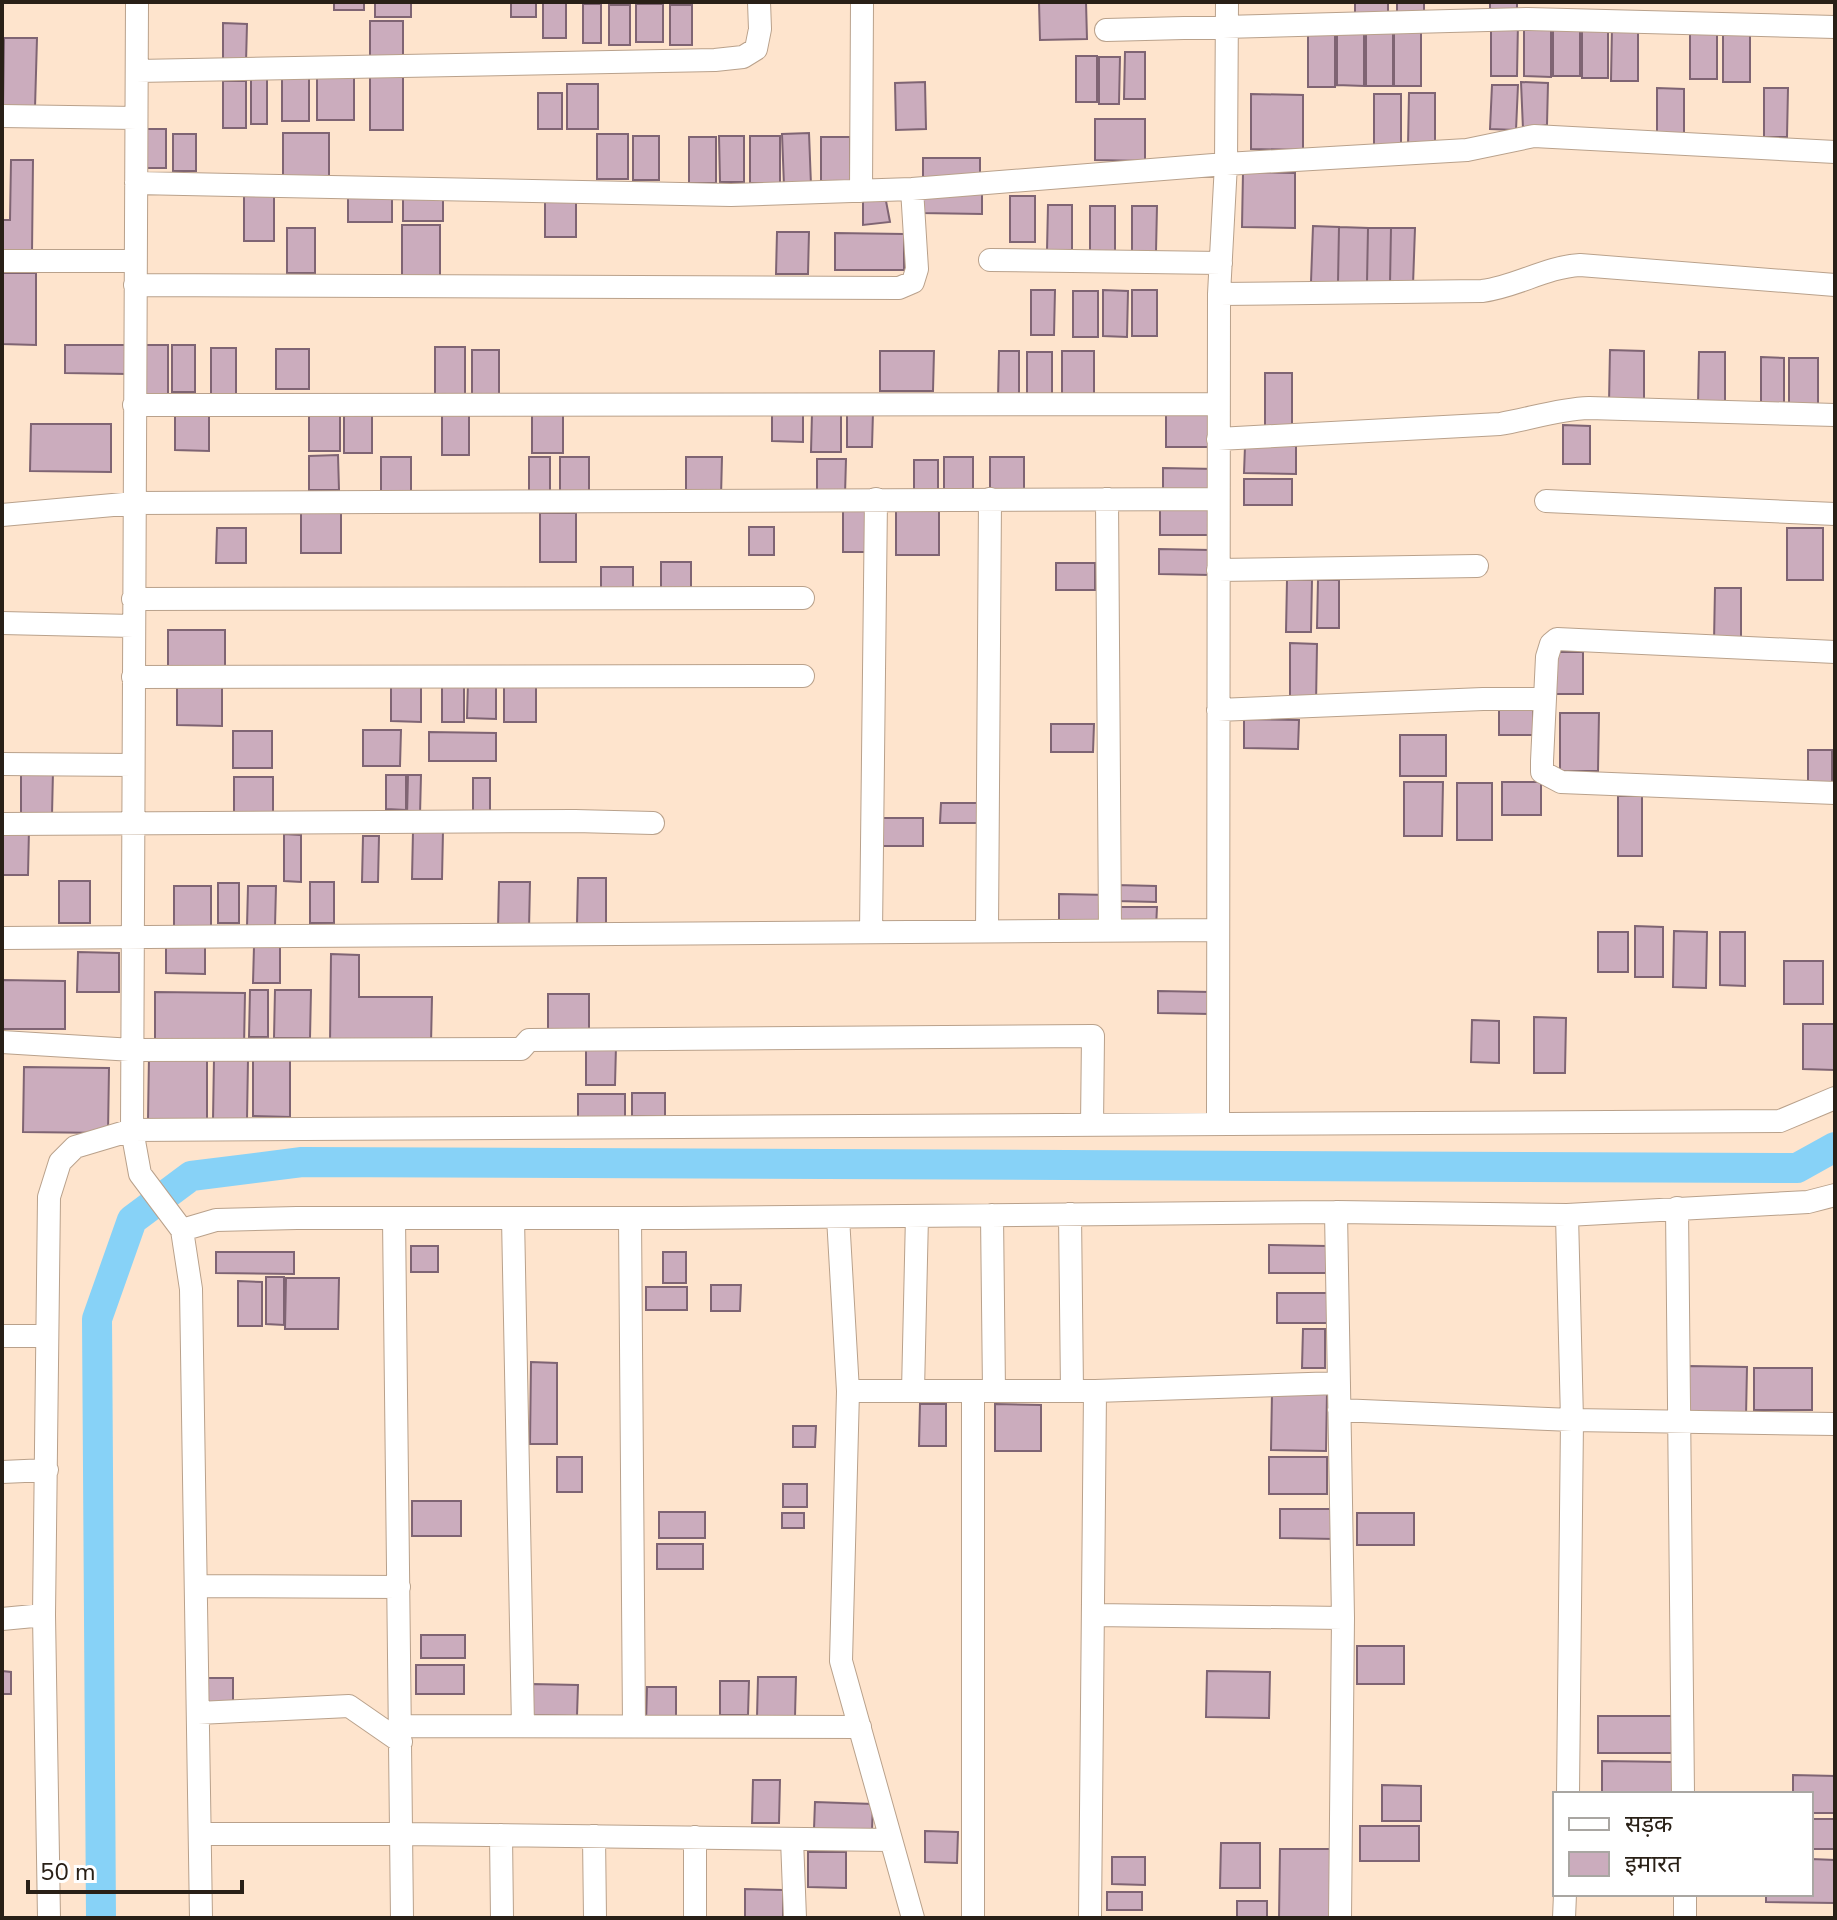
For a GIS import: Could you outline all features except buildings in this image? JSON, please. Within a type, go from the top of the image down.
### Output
[{"type":"street","points":[[137,2],[132,1130],[140,1174],[178,1224],[191,1289],[201,1918]]},
{"type":"street","points":[[137,71],[743,57],[756,49],[760,29],[759,2]]},
{"type":"street","points":[[861,191],[862,2]]},
{"type":"street","points":[[1218,1124],[1218,404],[1219,294],[1226,164],[1227,2]]},
{"type":"street","points":[[1106,30],[1528,19],[1835,27]]},
{"type":"street","points":[[2,116],[136,118]]},
{"type":"street","points":[[136,183],[731,195],[912,189],[1226,164],[1467,150],[1547,136],[1835,152]]},
{"type":"street","points":[[135,285],[899,288],[913,282],[917,269],[912,189]]},
{"type":"street","points":[[990,260],[1221,263]]},
{"type":"street","points":[[2,261],[135,261]]},
{"type":"street","points":[[1219,294],[1482,291],[1516,284],[1560,266],[1580,265],[1835,285]]},
{"type":"street","points":[[134,405],[1218,404]]},
{"type":"street","points":[[1218,439],[1500,424],[1558,409],[1835,415]]},
{"type":"street","points":[[871,932],[876,499]]},
{"type":"street","points":[[987,931],[990,499]]},
{"type":"street","points":[[1107,499],[1110,930]]},
{"type":"street","points":[[2,515],[135,503],[1218,499]]},
{"type":"street","points":[[1546,501],[1835,514]]},
{"type":"street","points":[[1218,570],[1477,566]]},
{"type":"street","points":[[133,599],[803,598]]},
{"type":"street","points":[[2,623],[133,626]]},
{"type":"street","points":[[1835,652],[1557,639],[1551,644],[1547,657],[1542,772],[1561,782],[1835,793]]},
{"type":"street","points":[[133,677],[803,676]]},
{"type":"street","points":[[1218,710],[1544,699]]},
{"type":"street","points":[[2,764],[133,765]]},
{"type":"street","points":[[2,824],[653,823]]},
{"type":"street","points":[[2,938],[1218,930]]},
{"type":"street","points":[[2,1042],[133,1050],[521,1049],[529,1040],[1093,1036],[1092,1125]]},
{"type":"street","points":[[49,1918],[44,1615],[49,1197],[60,1162],[75,1147],[132,1130],[1780,1121],[1835,1098]]},
{"type":"street","points":[[178,1224],[216,1220],[394,1218],[1336,1212],[1567,1215],[1808,1202],[1835,1195]]},
{"type":"street","points":[[1677,1208],[1683,1792]]},
{"type":"street","points":[[1336,1212],[1343,1618],[1340,1918]]},
{"type":"street","points":[[1070,1214],[1084,1391],[1093,1615],[1090,1918]]},
{"type":"street","points":[[973,1918],[984,1391],[992,1215]]},
{"type":"street","points":[[1567,1215],[1572,1420],[1568,1792]]},
{"type":"street","points":[[913,1391],[917,1216]]},
{"type":"street","points":[[838,1217],[848,1391],[841,1661],[913,1918]]},
{"type":"street","points":[[394,1218],[402,1918]]},
{"type":"street","points":[[513,1218],[523,1726]]},
{"type":"street","points":[[630,1218],[634,1726]]},
{"type":"street","points":[[2,1336],[46,1336]]},
{"type":"street","points":[[848,1391],[1084,1391],[1339,1383]]},
{"type":"street","points":[[1339,1410],[1572,1420],[1678,1419],[1835,1424]]},
{"type":"street","points":[[2,1472],[47,1470]]},
{"type":"street","points":[[196,1586],[399,1587]]},
{"type":"street","points":[[2,1619],[44,1615]]},
{"type":"street","points":[[1093,1615],[1343,1618]]},
{"type":"street","points":[[198,1713],[349,1706],[401,1734],[523,1726],[860,1727]]},
{"type":"street","points":[[200,1834],[891,1840]]},
{"type":"street","points":[[501,1835],[502,1918]]},
{"type":"street","points":[[594,1836],[595,1918]]},
{"type":"street","points":[[695,1837],[695,1918]]},
{"type":"street","points":[[792,1839],[795,1918]]},
{"type":"street","points":[[1564,1918],[1565,1896]]},
{"type":"street","points":[[1685,1896],[1685,1918]]},
{"type":"waterway","points":[[101,1918],[97,1319],[132,1220],[191,1176],[302,1162],[1797,1168],[1835,1147]]}]
